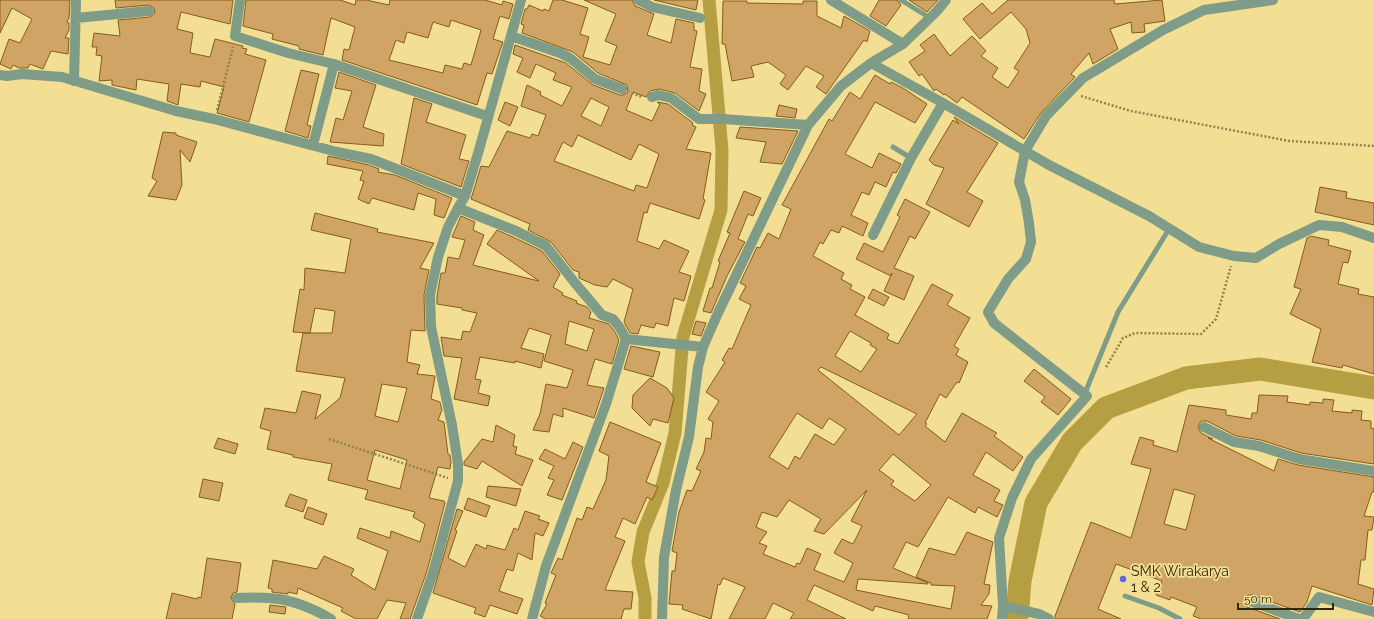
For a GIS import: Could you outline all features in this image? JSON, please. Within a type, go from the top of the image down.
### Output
[{"type":"street","points":[[74,81],[76,0]]},
{"type":"street","points":[[240,0],[235,36],[288,53],[334,64],[487,116]]},
{"type":"street","points":[[417,619],[433,573],[458,481],[458,464],[452,426],[431,327],[430,295],[438,257],[448,227],[465,196],[520,0]]},
{"type":"street","points":[[638,0],[652,7],[700,18]]},
{"type":"street","points":[[831,0],[903,44]]},
{"type":"street","points":[[662,619],[664,557],[676,490],[689,437],[698,368],[703,346],[808,125],[841,86],[871,63],[903,44],[946,0]]},
{"type":"street","points":[[1002,619],[1004,607],[999,538],[1012,498],[1031,459],[1088,396],[994,324],[988,312],[1008,279],[1026,259],[1031,242],[1025,200],[1019,182],[1025,151],[1046,116],[1083,78],[1163,30],[1204,10],[1273,0]]},
{"type":"street","points":[[76,18],[149,11]]},
{"type":"street","points":[[511,36],[560,53],[570,58],[595,79],[622,89]]},
{"type":"street","points":[[871,63],[1025,151],[1149,216],[1199,247],[1234,256],[1256,258],[1278,244],[1319,225],[1342,227],[1374,238]]},
{"type":"street","points":[[313,144],[334,64]]},
{"type":"street","points":[[0,75],[7,76],[22,74],[62,77],[176,111],[313,144],[337,152],[371,159],[465,196]]},
{"type":"street","points":[[652,97],[658,95],[672,98],[699,120],[723,119],[808,125]]},
{"type":"street","points":[[873,236],[912,158],[943,103]]},
{"type":"street","points":[[458,208],[516,231],[546,246],[602,315],[612,319],[620,328],[626,339],[606,404],[546,566],[532,619]]},
{"type":"street","points":[[626,339],[666,344],[703,346]]},
{"type":"street","points":[[1204,427],[1234,442],[1259,446],[1299,459],[1374,471]]},
{"type":"street","points":[[237,598],[264,597],[292,600],[318,611],[331,619]]},
{"type":"street","points":[[1303,619],[1319,597],[1374,612]]},
{"type":"street","points":[[1250,601],[1299,619]]},
{"type":"street","points":[[1004,607],[1039,614],[1049,619]]},
{"type":"lane","points":[[901,0],[930,18]]},
{"type":"lane","points":[[893,147],[912,158]]},
{"type":"lane","points":[[1085,393],[1118,312],[1169,229]]},
{"type":"lane","points":[[1125,596],[1159,608],[1180,619]]},
{"type":"path","points":[[214,119],[235,36]]},
{"type":"path","points":[[622,89],[648,99],[652,97]]},
{"type":"path","points":[[1069,92],[1131,111],[1289,141],[1374,146]]},
{"type":"path","points":[[1102,373],[1123,338],[1135,333],[1202,334],[1216,319],[1234,256]]},
{"type":"path","points":[[329,439],[458,481]]},
{"type":"building","points":[[0,0],[70,0],[69,18],[67,22],[69,23],[69,30],[65,38],[69,38],[68,54],[51,51],[43,69],[30,64],[28,68],[19,68],[13,65],[11,69],[0,64],[9,39],[20,43],[32,19],[12,8],[0,33]]},
{"type":"building","points":[[115,0],[233,0],[230,24],[181,12],[177,29],[193,33],[190,53],[210,57],[215,39],[243,46],[242,48],[247,49],[245,54],[266,60],[249,122],[217,113],[224,87],[201,81],[200,87],[181,84],[178,105],[167,101],[169,84],[137,79],[136,90],[112,85],[112,80],[99,81],[102,56],[96,55],[97,47],[92,47],[94,33],[120,36],[118,20],[150,17],[155,13],[154,8],[149,5],[116,8]]},
{"type":"building","points":[[246,0],[340,0],[355,5],[356,0],[366,0],[389,5],[390,0],[485,0],[502,5],[503,1],[513,4],[509,19],[500,16],[493,39],[503,42],[492,74],[487,73],[477,105],[342,60],[344,49],[349,50],[355,27],[331,18],[323,55],[299,49],[299,46],[272,39],[273,34],[243,26]],"holes":[[[451,20],[481,30],[471,65],[464,63],[462,69],[445,65],[443,73],[389,60],[396,40],[404,43],[407,32],[428,38],[433,22],[449,27]]]},
{"type":"building","points":[[553,0],[562,0],[588,8],[580,34],[589,37],[583,57],[610,65],[617,46],[605,41],[616,14],[584,0],[632,0],[635,6],[654,14],[647,35],[671,43],[676,19],[694,23],[694,30],[697,31],[690,67],[702,69],[699,91],[706,94],[699,111],[675,93],[659,89],[650,91],[646,97],[633,92],[626,110],[652,121],[660,104],[657,102],[668,104],[696,127],[686,149],[711,153],[703,199],[705,200],[699,219],[650,203],[647,213],[644,212],[637,241],[659,249],[664,240],[689,251],[679,272],[691,276],[684,301],[674,298],[668,326],[656,323],[654,328],[641,325],[638,334],[630,333],[624,322],[633,289],[613,279],[607,287],[595,285],[579,278],[579,272],[573,270],[551,242],[528,230],[530,224],[471,199],[481,166],[489,167],[507,131],[530,138],[532,134],[538,136],[546,115],[521,106],[527,85],[541,92],[540,95],[562,106],[572,87],[553,80],[556,73],[536,64],[530,78],[517,72],[523,58],[513,54],[515,45],[566,63],[593,85],[620,95],[628,92],[627,85],[598,73],[573,52],[522,33],[524,25],[521,24],[525,9],[527,9],[529,5],[543,11],[544,9],[549,11]],"holes":[[[591,98],[609,107],[601,126],[581,116]],[[578,135],[631,160],[639,144],[659,154],[647,188],[636,185],[634,191],[554,161],[563,142],[572,147]]]},
{"type":"building","points":[[654,0],[698,0],[696,10]]},
{"type":"building","points":[[879,0],[897,0],[901,5],[886,26],[870,16]]},
{"type":"building","points":[[909,0],[938,0],[927,12]]},
{"type":"building","points":[[1008,0],[1114,0],[1115,4],[1162,0],[1165,21],[1144,24],[1145,32],[1132,33],[1131,22],[1110,29],[1118,49],[1093,64],[1089,53],[1071,74],[1075,77],[1041,113],[1024,139],[962,97],[957,103],[936,89],[934,91],[922,74],[919,76],[909,62],[925,51],[920,45],[934,34],[950,56],[972,36],[986,51],[981,56],[998,68],[992,77],[1008,88],[1019,71],[1014,68],[1030,43],[1026,29],[1011,12],[980,39],[963,19],[982,3],[992,14]]},
{"type":"building","points":[[723,1],[803,4],[803,1],[817,1],[817,16],[841,28],[844,16],[870,31],[867,42],[864,40],[826,94],[816,87],[824,76],[806,66],[788,90],[780,84],[786,75],[768,62],[751,66],[754,77],[732,81],[725,44],[722,44]]},
{"type":"building","points":[[301,70],[319,74],[307,125],[311,126],[308,138],[285,131]]},
{"type":"building","points":[[339,72],[376,85],[363,127],[384,134],[383,146],[330,142],[336,118],[343,120],[352,91],[335,88]]},
{"type":"building","points":[[875,75],[890,84],[891,82],[903,88],[927,104],[915,123],[875,102],[845,154],[872,168],[879,153],[901,164],[896,173],[893,172],[886,187],[875,182],[869,195],[862,192],[851,215],[868,223],[863,236],[842,226],[839,233],[831,230],[823,244],[820,242],[813,256],[844,273],[841,279],[852,285],[850,289],[865,297],[855,315],[889,334],[887,339],[898,344],[932,284],[953,295],[947,305],[970,318],[954,346],[959,349],[956,355],[968,362],[959,383],[957,382],[946,398],[940,394],[925,423],[927,424],[925,426],[945,442],[962,413],[997,433],[994,436],[1023,457],[1013,471],[986,452],[973,475],[1000,490],[994,501],[1003,505],[997,517],[978,507],[975,513],[948,497],[918,547],[906,542],[893,568],[928,584],[858,579],[856,590],[951,609],[955,586],[931,585],[931,583],[916,577],[929,548],[955,555],[967,532],[993,542],[984,584],[990,585],[989,594],[981,605],[992,606],[987,619],[908,619],[909,615],[875,606],[873,611],[814,585],[807,600],[846,619],[790,619],[794,613],[773,603],[765,619],[729,619],[745,587],[723,578],[720,585],[718,584],[711,619],[682,609],[683,605],[669,604],[672,571],[675,571],[677,553],[672,551],[679,512],[687,490],[692,491],[701,471],[696,469],[704,452],[706,438],[711,439],[713,422],[708,419],[719,401],[706,392],[725,362],[722,360],[729,348],[732,349],[751,305],[739,299],[746,286],[740,283],[757,247],[760,248],[768,233],[779,239],[791,209],[782,205],[829,119],[832,121],[850,92],[860,99]],"holes":[[[850,331],[871,343],[870,345],[877,349],[861,372],[835,356]],[[821,367],[917,414],[899,435],[818,370]],[[797,413],[822,429],[829,418],[846,429],[834,445],[815,434],[800,459],[795,456],[788,469],[769,457]],[[893,454],[931,485],[915,501],[891,485],[894,481],[879,470]],[[867,490],[851,521],[862,526],[853,544],[842,539],[834,553],[853,563],[844,582],[814,570],[821,554],[807,548],[800,564],[797,563],[795,567],[763,554],[767,546],[759,543],[767,532],[756,527],[762,512],[777,517],[789,500],[821,519],[814,531],[824,534]]]},
{"type":"building","points":[[414,98],[432,104],[426,122],[466,135],[459,159],[469,161],[461,187],[401,164]]},
{"type":"building","points":[[505,102],[518,107],[510,126],[498,120]]},
{"type":"building","points":[[779,105],[797,109],[795,118],[776,116]]},
{"type":"building","points":[[954,117],[998,143],[967,192],[983,201],[969,227],[926,204],[944,168],[934,165],[929,160],[953,120],[959,124]]},
{"type":"building","points":[[740,127],[798,131],[782,164],[760,162],[766,142],[736,138]]},
{"type":"building","points":[[163,132],[176,133],[176,135],[197,142],[190,162],[180,150],[182,185],[176,200],[148,196],[157,181],[152,178]]},
{"type":"building","points":[[328,156],[369,165],[379,169],[378,172],[395,175],[452,198],[444,218],[434,215],[436,199],[418,193],[414,210],[372,198],[369,204],[358,199],[364,181],[360,180],[363,171],[327,164]]},
{"type":"building","points":[[1320,187],[1347,192],[1346,198],[1374,203],[1374,225],[1315,212]]},
{"type":"building","points":[[744,191],[761,198],[753,216],[748,214],[738,239],[745,242],[727,276],[711,313],[703,311],[720,262],[718,261],[730,233],[727,232]]},
{"type":"building","points":[[905,199],[930,212],[915,239],[910,236],[894,268],[914,276],[904,300],[884,291],[891,276],[856,259],[864,243],[883,252],[900,217],[897,215]]},
{"type":"building","points":[[315,213],[378,229],[377,232],[434,243],[420,268],[429,270],[424,295],[425,331],[411,330],[407,362],[420,365],[417,374],[435,376],[431,399],[440,402],[442,410],[438,420],[444,422],[448,454],[450,455],[451,462],[450,469],[438,467],[429,498],[444,501],[445,503],[427,571],[410,619],[400,619],[406,603],[387,600],[377,619],[356,619],[341,611],[343,608],[298,588],[297,594],[288,592],[288,594],[272,592],[272,589],[268,588],[273,560],[317,569],[324,556],[354,569],[351,575],[375,590],[388,551],[357,538],[360,528],[390,538],[391,531],[420,542],[425,524],[413,517],[415,512],[365,499],[368,490],[328,480],[332,464],[293,457],[293,455],[267,449],[271,431],[260,428],[265,408],[296,413],[302,391],[321,395],[315,419],[340,398],[345,378],[296,371],[303,333],[310,333],[293,332],[300,289],[304,290],[305,268],[345,273],[351,239],[311,230]],"holes":[[[315,308],[335,311],[332,333],[310,333]],[[382,384],[407,388],[398,422],[375,416]],[[375,450],[407,460],[400,489],[367,480]]]},
{"type":"building","points":[[461,216],[475,222],[473,230],[484,235],[473,265],[539,281],[487,244],[497,230],[542,251],[560,274],[553,287],[563,293],[562,295],[587,307],[591,312],[589,318],[609,324],[619,340],[612,364],[595,359],[587,385],[604,388],[594,418],[563,408],[563,417],[553,414],[549,432],[533,430],[540,414],[546,384],[567,388],[573,370],[544,361],[551,335],[529,328],[521,348],[544,354],[541,368],[515,361],[515,363],[480,357],[475,379],[481,380],[478,393],[490,396],[488,406],[454,399],[462,358],[444,356],[441,337],[461,340],[463,331],[470,332],[477,313],[462,310],[462,308],[437,304],[441,273],[445,273],[448,257],[459,259],[465,240],[452,237]],"holes":[[[569,321],[594,329],[587,351],[565,344]]]},
{"type":"building","points":[[1311,236],[1329,240],[1328,245],[1351,251],[1348,263],[1343,262],[1338,284],[1359,289],[1358,294],[1374,297],[1374,374],[1343,365],[1342,368],[1312,362],[1321,329],[1290,314],[1301,289],[1294,287],[1307,238]]},
{"type":"building","points":[[873,289],[889,297],[884,306],[868,298]]},
{"type":"building","points":[[696,321],[706,323],[701,336],[692,334]]},
{"type":"building","points":[[631,346],[660,352],[653,377],[624,369]]},
{"type":"building","points":[[1034,369],[1071,399],[1058,415],[1041,402],[1045,397],[1024,381]]},
{"type":"building","points":[[650,378],[667,388],[674,398],[668,423],[653,419],[650,426],[632,408],[633,395]]},
{"type":"building","points":[[1259,395],[1288,396],[1287,402],[1310,405],[1310,402],[1323,403],[1323,399],[1334,400],[1332,411],[1352,413],[1352,410],[1362,411],[1361,420],[1371,421],[1371,428],[1374,429],[1374,464],[1301,453],[1261,440],[1236,436],[1207,421],[1201,421],[1198,427],[1201,433],[1213,439],[1208,438],[1274,471],[1278,459],[1298,465],[1374,477],[1374,492],[1372,492],[1364,516],[1374,517],[1372,530],[1368,530],[1365,560],[1361,560],[1358,584],[1374,589],[1372,605],[1312,586],[1307,602],[1300,612],[1252,595],[1244,598],[1244,602],[1247,607],[1280,619],[1201,619],[1193,616],[1197,607],[1171,597],[1170,600],[1156,595],[1162,581],[1116,564],[1098,609],[1121,619],[1055,619],[1091,522],[1131,538],[1151,469],[1131,464],[1140,437],[1154,441],[1153,445],[1177,452],[1189,405],[1226,410],[1226,415],[1251,419],[1252,413],[1257,413]],"holes":[[[1174,489],[1195,495],[1186,530],[1164,524]]]},
{"type":"building","points":[[610,422],[661,443],[646,482],[658,487],[652,500],[647,497],[635,524],[623,518],[615,537],[625,541],[605,590],[633,592],[631,609],[624,609],[621,619],[546,619],[540,616],[547,604],[545,603],[556,575],[551,573],[558,558],[562,560],[577,518],[582,520],[587,507],[593,509],[606,480],[609,456],[599,451]]},
{"type":"building","points":[[496,425],[515,435],[513,446],[517,447],[515,454],[533,460],[522,486],[482,461],[477,469],[464,465],[464,462],[482,439],[493,442]]},
{"type":"building","points":[[218,438],[238,444],[235,454],[214,448]]},
{"type":"building","points":[[573,442],[583,447],[562,500],[547,495],[554,480],[548,478],[554,466],[539,459],[545,449],[565,459]]},
{"type":"building","points":[[203,479],[223,483],[219,501],[199,497]]},
{"type":"building","points":[[488,486],[521,489],[516,506],[486,497]]},
{"type":"building","points":[[290,494],[307,500],[303,512],[285,506]]},
{"type":"building","points":[[468,498],[490,506],[486,517],[464,509]]},
{"type":"building","points":[[308,507],[327,514],[323,525],[304,518]]},
{"type":"building","points":[[457,509],[463,511],[455,530],[457,531],[448,558],[465,567],[476,544],[486,549],[487,545],[505,550],[514,528],[518,530],[525,511],[540,516],[538,519],[549,523],[543,536],[535,533],[532,560],[518,553],[513,571],[507,569],[499,591],[523,599],[517,614],[490,605],[485,617],[474,613],[476,608],[433,593]]},
{"type":"building","points":[[207,558],[241,563],[237,592],[233,593],[231,598],[235,604],[232,619],[166,619],[172,593],[197,599],[198,597],[201,598]]},
{"type":"building","points":[[270,605],[286,607],[285,614],[269,612]]},
{"type":"waterway","points":[[645,619],[645,598],[638,562],[643,532],[663,483],[675,433],[683,337],[721,210],[722,150],[709,0]]},
{"type":"waterway","points":[[1017,619],[1020,581],[1036,503],[1072,442],[1106,408],[1186,378],[1260,369],[1374,388]]},
{"type":"place","name":"SMK Wirakarya 1 & 2","points":[[1123,579]]}]
